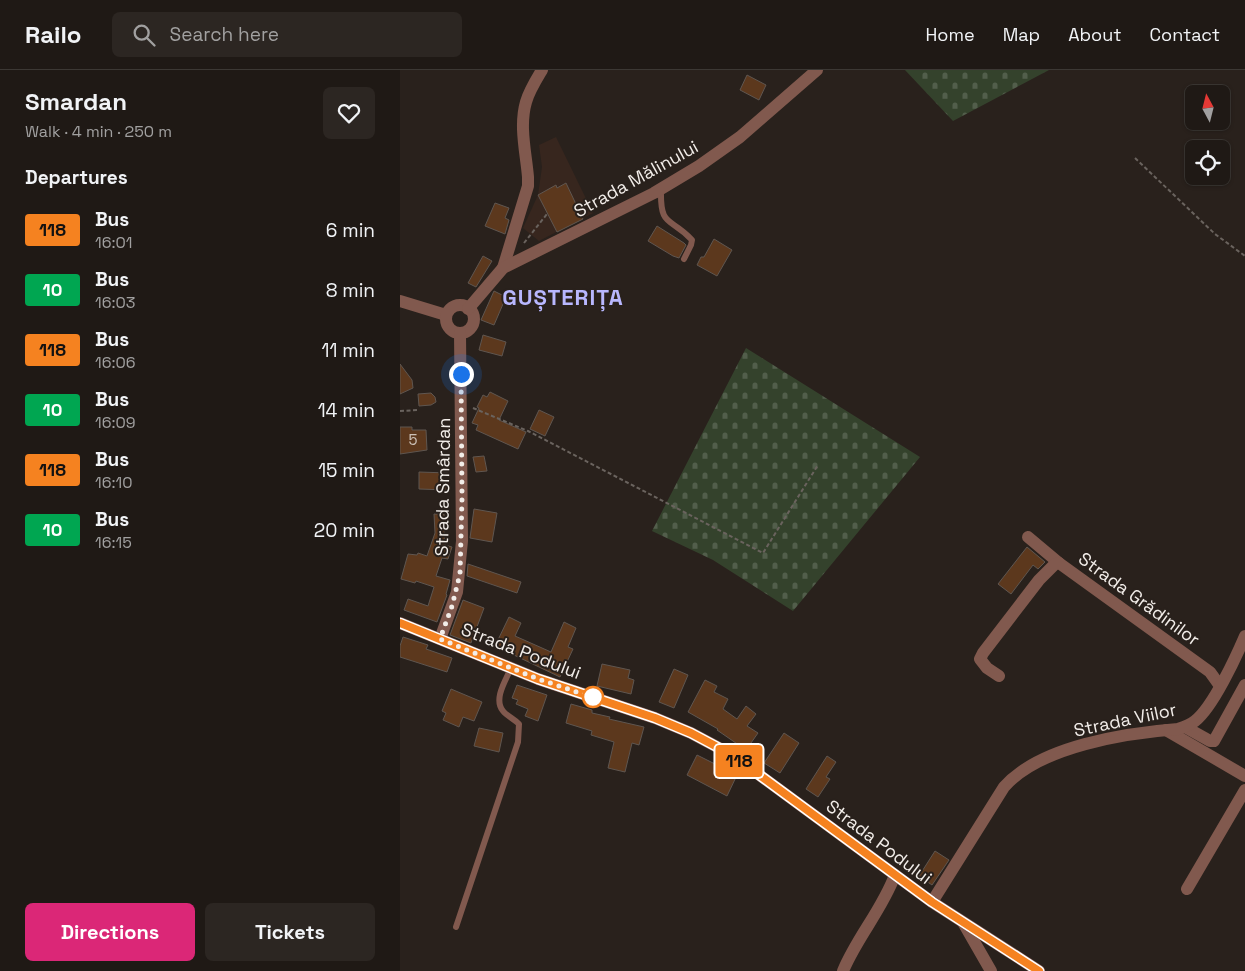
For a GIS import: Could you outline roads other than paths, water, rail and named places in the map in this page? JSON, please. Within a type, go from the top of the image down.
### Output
[{"type":"street","points":[[504,268],[528,186],[523,122],[524,109],[542,70]]},
{"type":"street","name":"Strada Mălinului","points":[[468,309],[504,268],[661,189],[699,166],[740,136],[818,70]]},
{"type":"street","points":[[400,302],[446,315]]},
{"type":"street","points":[[465,306],[468,309],[473,317],[472,326],[465,332],[460,333],[452,330],[446,324],[446,315],[452,308],[465,306]]},
{"type":"street","name":"Strada Smârdan","points":[[440,639],[460,574],[462,541],[460,333]]},
{"type":"street","points":[[1028,537],[1059,563]]},
{"type":"street","name":"Strada Grădinilor","points":[[1000,676],[983,664],[980,659],[983,653],[1039,580],[1055,564],[1059,563],[1210,672],[1220,686]]},
{"type":"street","name":"Strada Podului","points":[[400,623],[511,668],[655,718],[691,733],[721,749],[754,771],[932,902],[1039,971]]},
{"type":"street","name":"Strada Viilor","points":[[1026,768],[1057,754],[1091,743],[1125,734],[1185,727],[1194,722],[1202,715],[1220,686],[1245,636]]},
{"type":"street","points":[[1185,727],[1210,741],[1214,741],[1245,684]]},
{"type":"street","points":[[1166,730],[1245,776]]},
{"type":"street","name":"Strada Podului","points":[[932,902],[1004,787],[1012,777],[1026,768]]},
{"type":"street","points":[[1187,889],[1245,790]]},
{"type":"street","points":[[843,971],[896,876]]},
{"type":"street","points":[[964,924],[991,971]]},
{"type":"lane","points":[[661,189],[661,209],[663,215],[667,221],[692,240],[684,259]]},
{"type":"lane","points":[[456,927],[518,742],[519,724],[501,709],[499,702],[500,694],[511,668]]},
{"type":"district","name":"GUȘTERIȚA","points":[[563,297]]}]
